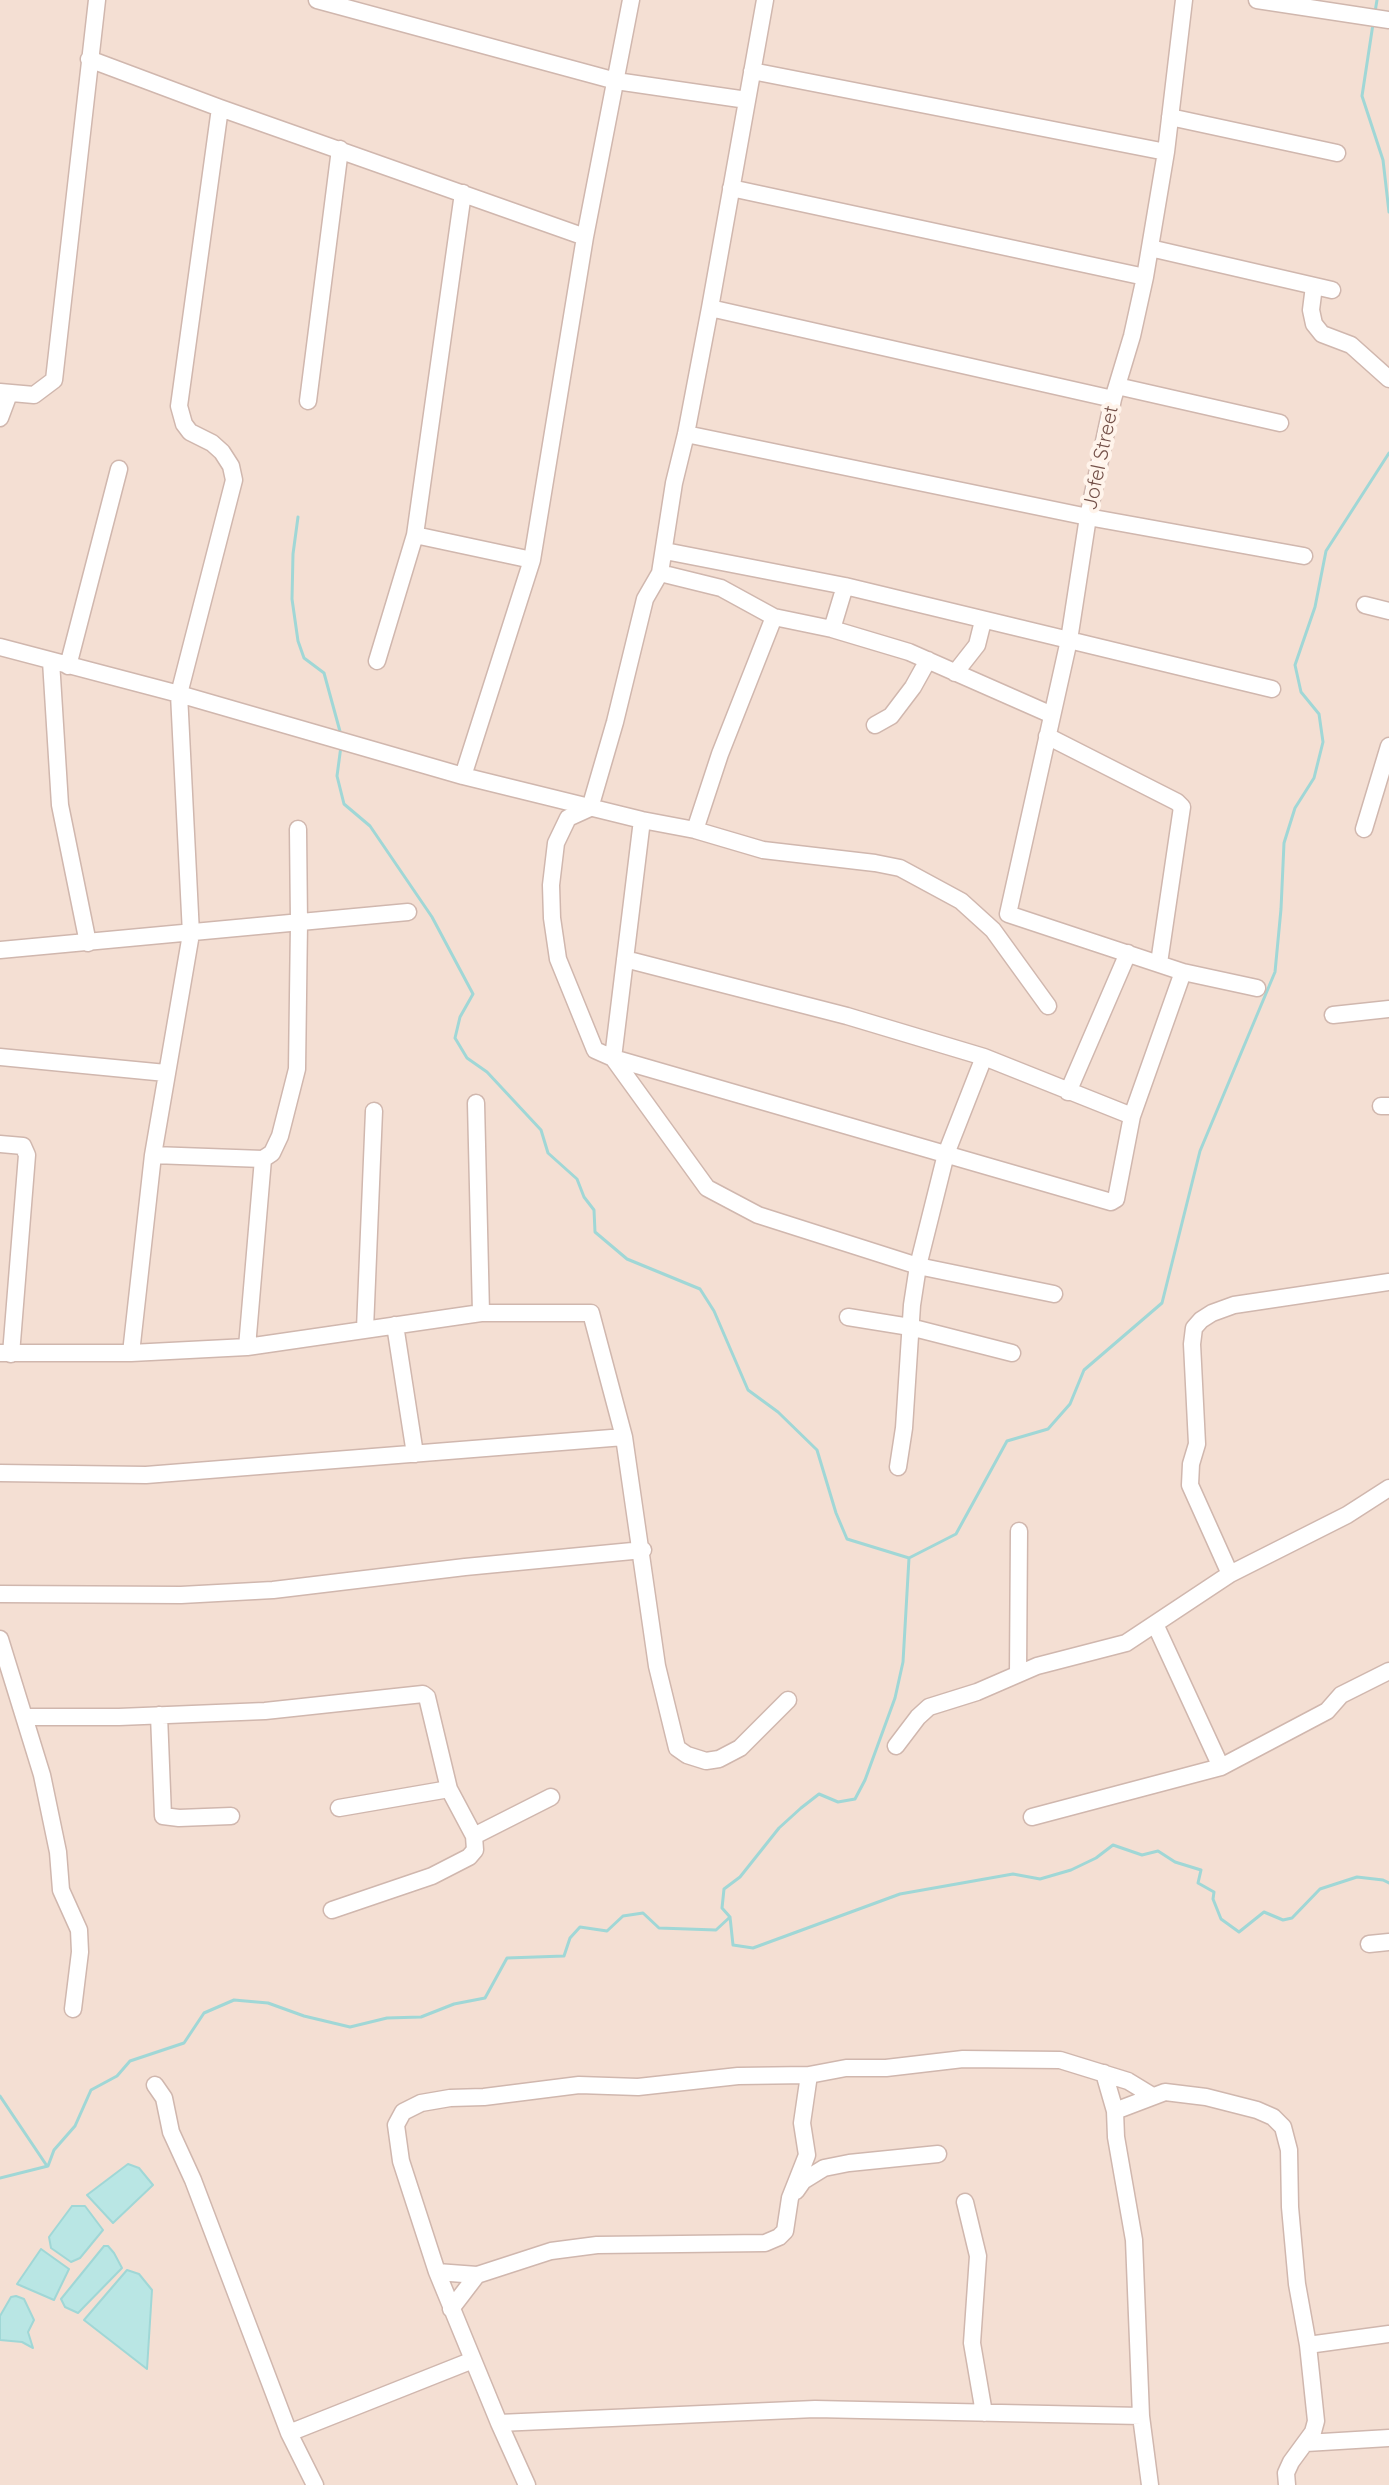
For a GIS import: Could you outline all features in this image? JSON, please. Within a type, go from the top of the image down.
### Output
[{"type":"street","points":[[0,418],[5,393],[34,395],[54,380],[97,0]]},
{"type":"street","points":[[317,0],[348,5],[616,81],[747,100]]},
{"type":"street","points":[[463,776],[532,560],[585,237],[631,0]]},
{"type":"street","points":[[765,0],[710,308],[674,483],[660,573],[645,599],[590,808],[568,818],[556,843],[551,885],[558,959],[595,1050],[599,1054],[1111,1202],[1116,1199],[1132,1116],[1183,972]]},
{"type":"street","name":"Jofel Street","points":[[1128,953],[1008,914],[1069,640],[1088,517],[1145,277],[1166,152],[1184,0]]},
{"type":"street","points":[[1257,0],[1388,20]]},
{"type":"street","points":[[89,59],[585,237]]},
{"type":"street","points":[[752,71],[1166,152]]},
{"type":"street","points":[[131,1353],[153,1155],[191,934],[179,694],[234,480],[231,466],[222,452],[190,432],[184,424],[179,406],[220,108]]},
{"type":"street","points":[[1170,117],[1337,153]]},
{"type":"street","points":[[308,401],[340,149]]},
{"type":"street","points":[[731,188],[1145,277]]},
{"type":"street","points":[[377,661],[415,535],[463,193]]},
{"type":"street","points":[[1150,248],[1332,290]]},
{"type":"street","points":[[1314,286],[1311,310],[1314,324],[1322,334],[1351,345],[1389,379]]},
{"type":"street","points":[[710,308],[1115,393],[1280,423]]},
{"type":"street","points":[[686,434],[1088,517],[1304,556]]},
{"type":"street","points":[[68,666],[119,469]]},
{"type":"street","points":[[415,535],[532,560]]},
{"type":"street","points":[[665,551],[845,586],[1272,689]]},
{"type":"street","points":[[660,573],[721,588],[774,617],[832,629],[928,660],[1052,715]]},
{"type":"street","points":[[832,629],[845,586]]},
{"type":"street","points":[[1365,605],[1389,611]]},
{"type":"street","points":[[695,830],[720,754],[774,617]]},
{"type":"street","points":[[955,673],[977,645],[983,621]]},
{"type":"street","points":[[0,647],[179,694],[463,776],[590,808],[695,830],[763,850],[900,868],[961,901],[993,930],[1048,1006]]},
{"type":"street","points":[[875,725],[891,716],[928,660]]},
{"type":"street","points":[[51,661],[60,805],[88,943]]},
{"type":"street","points":[[1047,736],[1182,807],[1159,963]]},
{"type":"street","points":[[1364,829],[1389,746]]},
{"type":"street","points":[[642,820],[613,1058],[707,1188],[758,1215],[918,1266],[1054,1294]]},
{"type":"street","points":[[153,1155],[263,1159],[272,1153],[280,1136],[297,1069],[298,829]]},
{"type":"street","points":[[0,950],[408,912]]},
{"type":"street","points":[[1068,1092],[1128,953],[1183,972],[1257,988]]},
{"type":"street","points":[[625,959],[847,1016],[984,1057],[1132,1116]]},
{"type":"street","points":[[1333,1015],[1389,1009]]},
{"type":"street","points":[[0,1057],[166,1073]]},
{"type":"street","points":[[898,1467],[918,1266],[946,1154],[984,1057]]},
{"type":"street","points":[[476,1103],[481,1313]]},
{"type":"street","points":[[365,1329],[374,1111]]},
{"type":"street","points":[[0,1144],[23,1146],[27,1155],[5,1354],[131,1353],[247,1347],[481,1313],[591,1313],[624,1437],[643,1550],[657,1666],[677,1748],[706,1761],[719,1759],[740,1748],[788,1700]]},
{"type":"street","points":[[247,1347],[263,1159]]},
{"type":"street","points":[[1230,1574],[1190,1485],[1191,1464],[1197,1444],[1192,1344],[1194,1328],[1212,1313],[1234,1305],[1389,1282]]},
{"type":"street","points":[[848,1317],[910,1327],[1012,1353]]},
{"type":"street","points":[[395,1325],[415,1454]]},
{"type":"street","points":[[0,1473],[146,1475],[624,1437]]},
{"type":"street","points":[[896,1746],[929,1707],[977,1692],[1037,1666],[1126,1643],[1230,1574],[1347,1515],[1389,1488]]},
{"type":"street","points":[[1018,1674],[1019,1531]]},
{"type":"street","points":[[0,1594],[181,1595],[273,1590],[643,1550]]},
{"type":"street","points":[[1155,1624],[1221,1767]]},
{"type":"street","points":[[0,1639],[42,1775],[58,1852],[61,1890],[79,1930],[80,1952],[73,2009]]},
{"type":"street","points":[[1032,1817],[1221,1767],[1327,1711],[1341,1695],[1389,1671]]},
{"type":"street","points":[[25,1717],[299,1709],[423,1694],[427,1697],[449,1789],[474,1836],[475,1850],[469,1857],[432,1876],[332,1910]]},
{"type":"street","points":[[159,1715],[163,1816],[231,1816]]},
{"type":"street","points":[[339,1808],[449,1789]]},
{"type":"street","points":[[474,1836],[551,1797]]},
{"type":"street","points":[[1369,1944],[1389,1942]]},
{"type":"street","points":[[527,2485],[437,2272],[401,2161],[396,2125],[403,2112],[421,2103],[450,2098],[484,2097],[579,2085],[638,2087],[738,2076],[809,2075],[846,2068],[886,2068],[943,2059],[1060,2060],[1128,2081],[1151,2095]]},
{"type":"street","points":[[1104,2073],[1115,2111],[1116,2137],[1134,2240],[1141,2416],[1150,2485]]},
{"type":"street","points":[[437,2272],[477,2275],[551,2251],[597,2245],[765,2243],[779,2237],[785,2231],[790,2198],[807,2155],[802,2123],[809,2075]]},
{"type":"street","points":[[155,2085],[164,2098],[171,2132],[193,2180],[289,2433],[315,2485]]},
{"type":"street","points":[[1115,2111],[1165,2092],[1228,2102],[1273,2117],[1283,2127],[1289,2150],[1297,2284],[1308,2345],[1316,2421],[1313,2432],[1286,2473],[1287,2485]]},
{"type":"street","points":[[790,2198],[803,2181],[824,2168],[938,2154]]},
{"type":"street","points":[[965,2202],[978,2256],[972,2343],[984,2413]]},
{"type":"street","points":[[451,2309],[477,2275]]},
{"type":"street","points":[[1308,2345],[1389,2334]]},
{"type":"street","points":[[289,2433],[473,2360]]},
{"type":"street","points":[[499,2423],[815,2409],[1141,2416]]},
{"type":"street","points":[[1306,2443],[1389,2438]]},
{"type":"shaded area","points":[[0,0],[1389,0],[1389,2485],[0,2485]]},
{"type":"water","points":[[128,2164],[139,2168],[153,2185],[113,2223],[87,2195]]},
{"type":"water","points":[[72,2206],[85,2206],[103,2230],[80,2258],[71,2262],[51,2248],[49,2237]]},
{"type":"water","points":[[104,2246],[114,2253],[122,2268],[78,2313],[65,2307],[61,2299]]},
{"type":"water","points":[[41,2249],[69,2269],[54,2300],[17,2284]]},
{"type":"water","points":[[127,2270],[139,2274],[152,2290],[147,2369],[84,2320]]},
{"type":"water","points":[[11,2297],[24,2299],[34,2320],[28,2332],[33,2348],[22,2342],[0,2340],[0,2316]]},
{"type":"waterway","points":[[1375,12],[1377,0]]},
{"type":"waterway","points":[[1373,24],[1362,96],[1383,160],[1389,212]]},
{"type":"waterway","points":[[341,746],[337,776],[344,804],[370,826],[432,917],[473,994],[460,1017],[455,1038],[467,1058],[487,1072],[541,1130],[548,1153],[577,1179],[584,1197],[594,1210],[595,1232],[627,1259],[700,1289],[714,1311],[748,1390],[778,1412],[817,1450],[847,1539],[909,1558],[956,1534],[1007,1441],[1048,1429],[1070,1404],[1084,1370],[1162,1303],[1200,1151],[1275,972],[1284,843],[1295,808],[1314,778],[1323,742],[1319,714],[1301,692],[1295,665],[1315,607],[1326,551],[1389,453]]},
{"type":"waterway","points":[[298,517],[292,599],[298,641],[304,658],[324,673],[341,735]]},
{"type":"waterway","points":[[909,1558],[903,1662],[895,1698],[865,1780],[855,1799],[838,1802],[819,1794],[779,1828],[740,1877],[724,1889],[722,1908],[730,1917],[733,1945],[753,1948],[900,1894],[1013,1874],[1040,1879],[1071,1870],[1096,1858],[1113,1845],[1142,1855],[1158,1851],[1175,1862],[1201,1870],[1198,1883],[1214,1892],[1213,1899],[1221,1919],[1239,1932],[1264,1912],[1283,1920],[1292,1918],[1320,1889],[1357,1877],[1389,1883]]},
{"type":"waterway","points":[[0,2178],[48,2166],[54,2150],[75,2126],[91,2090],[117,2076],[130,2061],[184,2043],[204,2013],[234,2000],[268,2003],[350,2027],[387,2018],[421,2017],[454,2004],[485,1998],[507,1958],[564,1956],[570,1938],[580,1927],[607,1931],[623,1916],[643,1913],[659,1928],[716,1930],[730,1917]]},
{"type":"waterway","points":[[0,2096],[47,2166]]}]
